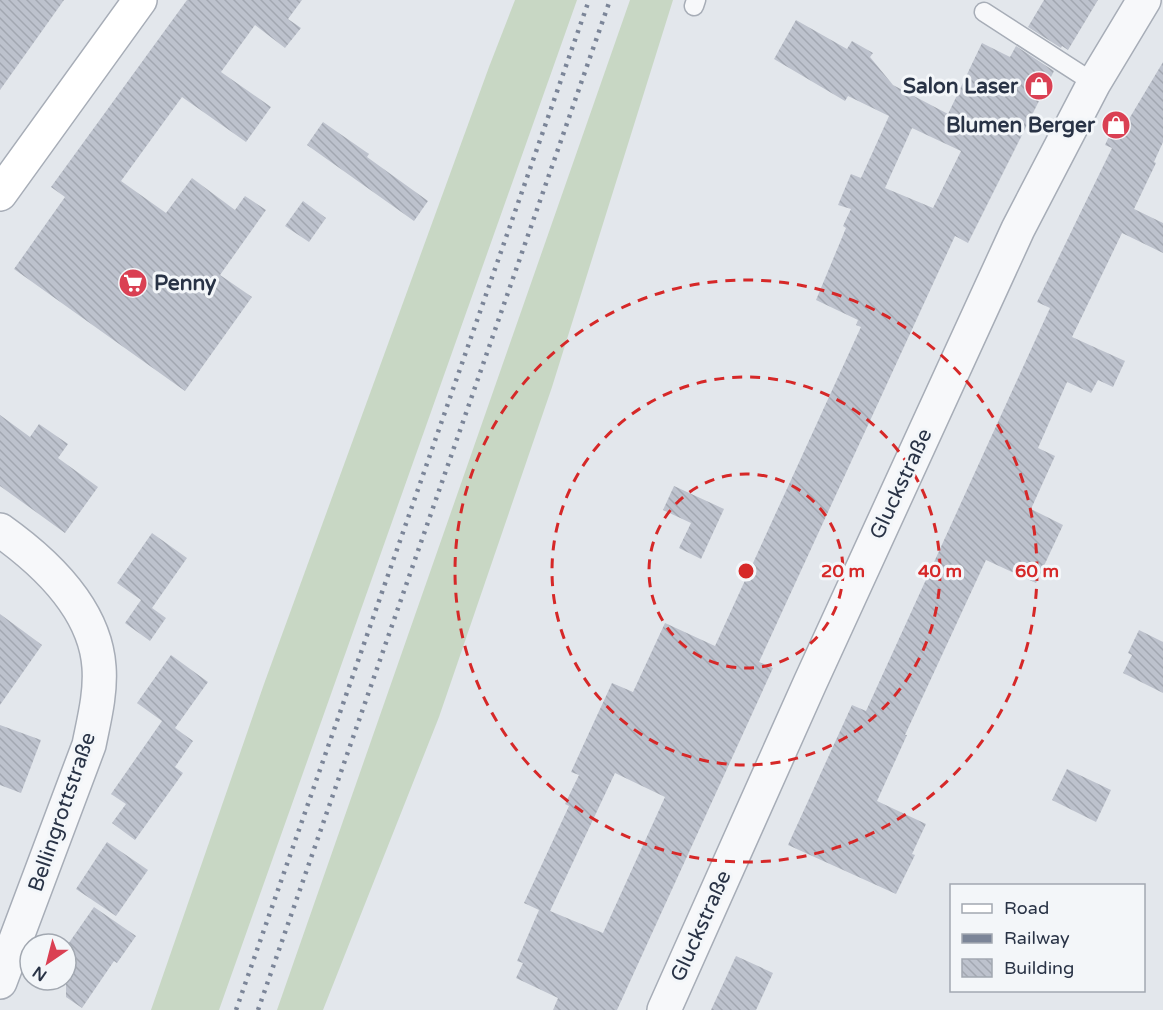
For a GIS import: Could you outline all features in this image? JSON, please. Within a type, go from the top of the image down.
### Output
[{"type":"street","points":[[0,195],[140,0]]},
{"type":"street","name":"Gluckstraße","points":[[663,1010],[1013,240],[1094,83],[1144,0]]},
{"type":"street","name":"Bellingrottstraße","points":[[0,530],[49,569],[70,594],[95,646],[99,666],[97,706],[89,745],[0,982]]},
{"type":"lane","points":[[984,12],[1094,83]]},
{"type":"green space","points":[[515,0],[577,0],[219,1010],[151,1010],[264,684]]},
{"type":"green space","points":[[630,0],[673,0],[552,387],[439,717],[323,1010],[277,1010]]},
{"type":"building","points":[[0,0],[64,0],[0,90]]},
{"type":"building","points":[[187,0],[302,0],[288,19],[301,28],[285,48],[255,25],[221,72],[271,107],[246,142],[182,97],[121,181],[166,213],[192,178],[235,210],[245,196],[266,210],[220,275],[252,297],[185,391],[14,269],[65,197],[51,187]]},
{"type":"building","points":[[1044,0],[1098,0],[1068,50],[1028,27]]},
{"type":"building","points":[[796,20],[847,49],[852,41],[873,53],[870,57],[893,85],[948,114],[982,43],[1010,57],[1016,46],[1054,71],[968,243],[955,236],[759,662],[773,668],[617,1010],[553,1010],[558,998],[516,978],[523,963],[517,961],[539,910],[524,903],[569,806],[565,804],[579,775],[571,772],[612,683],[633,692],[665,623],[715,646],[861,327],[856,325],[858,320],[816,300],[846,228],[843,226],[851,209],[838,205],[851,174],[861,178],[889,116],[848,96],[845,101],[774,59]],"holes":[[[912,128],[961,151],[933,208],[885,188]],[[615,773],[665,797],[603,933],[550,911]]]},
{"type":"building","points":[[1163,62],[1163,142],[1154,162],[1156,163],[1134,209],[1163,223],[1163,253],[1122,233],[1072,337],[1125,361],[1113,387],[1098,380],[1091,393],[1067,382],[1038,448],[1055,456],[1031,509],[1063,525],[1036,583],[986,560],[877,801],[926,824],[912,854],[915,855],[896,894],[788,845],[852,705],[866,711],[1050,308],[1037,302],[1112,148],[1105,145],[1117,119],[1126,124]]},
{"type":"building","points":[[323,122],[369,154],[367,157],[428,201],[414,221],[307,145]]},
{"type":"building","points":[[303,201],[326,218],[309,242],[285,226]]},
{"type":"building","points":[[0,415],[30,437],[39,424],[68,444],[58,458],[98,487],[65,533],[0,486]]},
{"type":"building","points":[[674,486],[724,509],[701,559],[679,548],[691,523],[663,510]]},
{"type":"building","points":[[152,533],[187,558],[152,608],[166,618],[150,641],[125,623],[141,600],[117,583]]},
{"type":"building","points":[[0,614],[42,645],[0,705]]},
{"type":"building","points":[[1139,630],[1163,642],[1163,693],[1123,673],[1132,655],[1128,653]]},
{"type":"building","points":[[171,655],[208,682],[175,728],[193,741],[175,767],[183,773],[135,840],[112,823],[126,804],[111,794],[162,721],[137,703]]},
{"type":"building","points":[[0,725],[41,740],[21,793],[0,785]]},
{"type":"building","points":[[1067,769],[1111,790],[1096,822],[1052,800]]},
{"type":"building","points":[[107,842],[148,870],[116,916],[76,889]]},
{"type":"building","points":[[94,907],[136,936],[117,963],[114,961],[82,1008],[66,997],[66,992],[78,992],[76,932]]},
{"type":"building","points":[[736,956],[773,973],[756,1010],[711,1010]]},
{"type":"railway","points":[[236,1010],[589,0]]},
{"type":"railway","points":[[258,1010],[610,0]]},
{"type":"place","name":"Salon Laser","points":[[1039,86]]},
{"type":"place","name":"Blumen Berger","points":[[1116,125]]},
{"type":"place","name":"Penny","points":[[133,283]]}]
